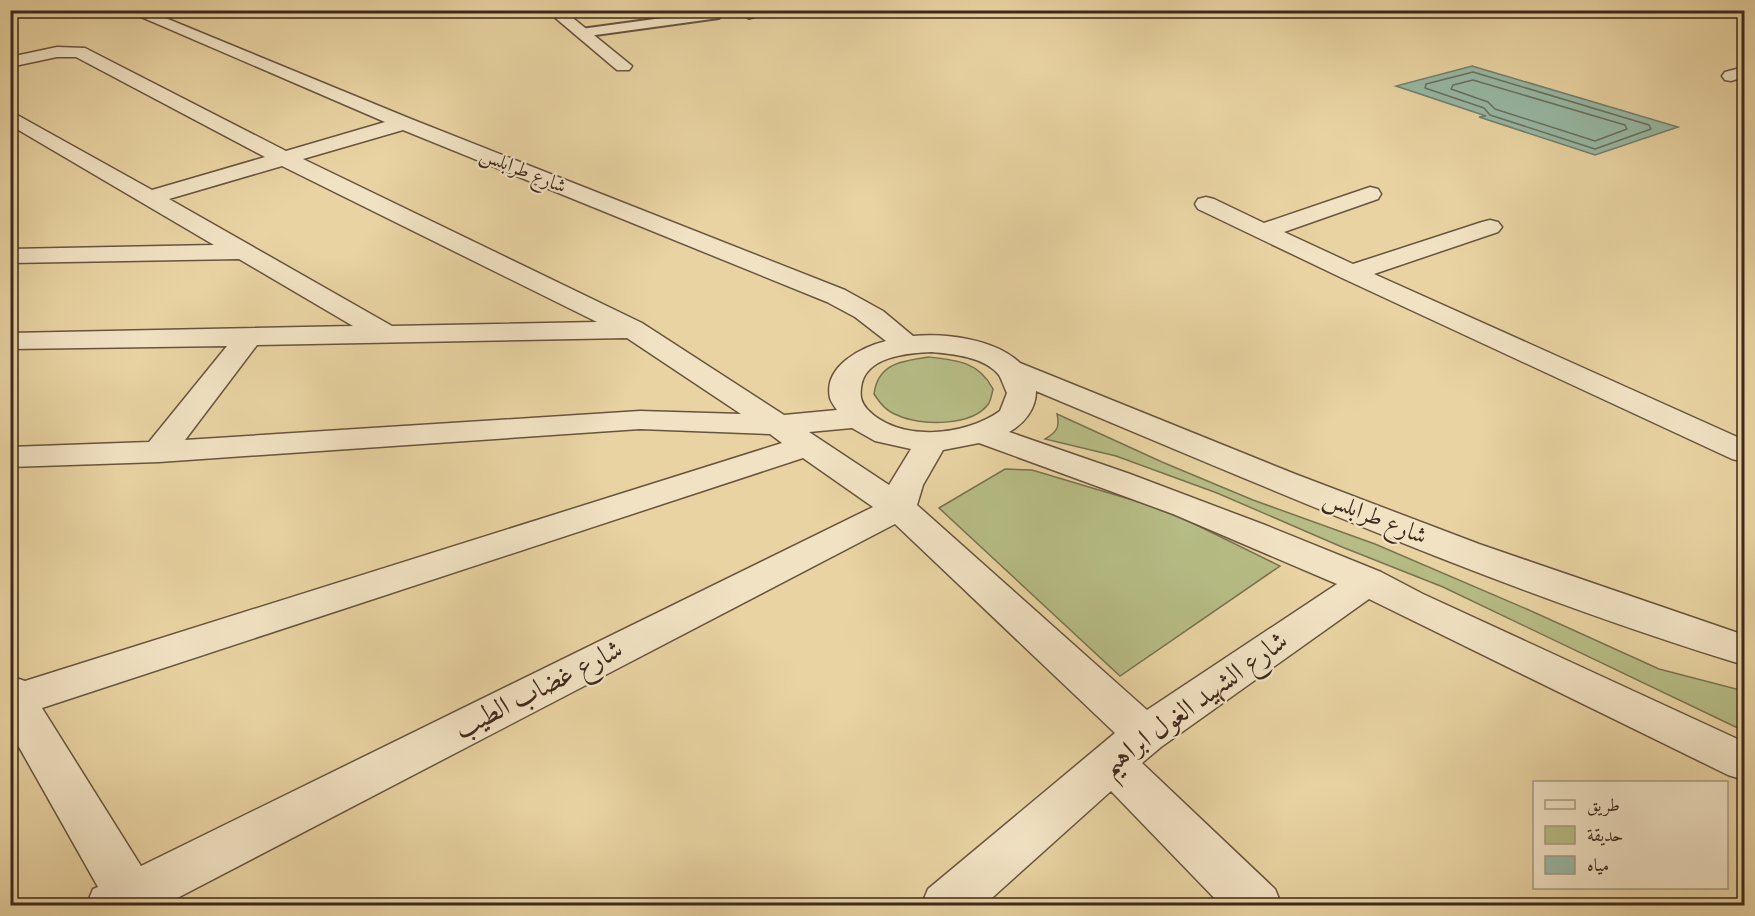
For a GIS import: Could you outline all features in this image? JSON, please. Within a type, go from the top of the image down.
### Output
[{"type":"street","name":"شارع طرابلس","points":[[132,10],[404,123],[857,305],[885,324],[906,345]]},
{"type":"street","points":[[553,10],[622,66]]},
{"type":"street","points":[[10,62],[57,52],[79,52],[285,159],[632,329],[900,508],[1128,748],[1257,906]]},
{"type":"street","points":[[10,117],[386,334]]},
{"type":"street","points":[[149,198],[404,123]]},
{"type":"street","points":[[1263,231],[1370,194]]},
{"type":"street","points":[[1206,204],[1351,273],[1744,452]]},
{"type":"street","points":[[1351,273],[1490,227]]},
{"type":"street","points":[[10,256],[242,252]]},
{"type":"street","points":[[10,341],[632,329]]},
{"type":"street","points":[[159,453],[249,336]]},
{"type":"street","points":[[932,343],[958,346],[983,353],[1011,370],[1022,393],[1012,416],[983,434],[958,440],[932,441],[903,438],[878,430],[858,418],[845,398],[847,378],[863,360],[882,351],[906,345],[932,343]]},
{"type":"street","name":"شارع طرابلس","points":[[1011,370],[1142,426],[1452,548],[1630,614],[1744,650]]},
{"type":"street","points":[[127,902],[12,698],[792,436],[858,418]]},
{"type":"street","points":[[10,457],[159,453],[640,420],[792,436]]},
{"type":"street","points":[[983,434],[1076,464],[1161,496],[1368,581],[1409,604],[1744,762]]},
{"type":"street","points":[[900,508],[906,485],[932,441]]},
{"type":"street","name":"شارع غضاب الطيب","points":[[127,902],[900,508]]},
{"type":"street","name":"شارع الشهيد الغول ابراهيم","points":[[959,901],[1128,748],[1368,581]]},
{"type":"lane","points":[[749,14],[769,10]]},
{"type":"lane","points":[[581,33],[714,15]]},
{"type":"green space","points":[[929,357],[958,361],[981,373],[993,389],[989,403],[971,417],[946,422],[907,419],[886,409],[874,394],[880,376],[893,365]]},
{"type":"green space","points":[[1057,414],[1253,500],[1375,544],[1659,669],[1744,691],[1744,731],[1443,587],[1342,547],[1217,493],[1116,456],[1045,439],[1057,429]]},
{"type":"green space","points":[[1005,469],[1032,470],[1166,510],[1280,566],[1120,676],[939,508]]},
{"type":"water","points":[[1472,66],[1678,127],[1595,155],[1479,117],[1486,116],[1396,86]]}]
